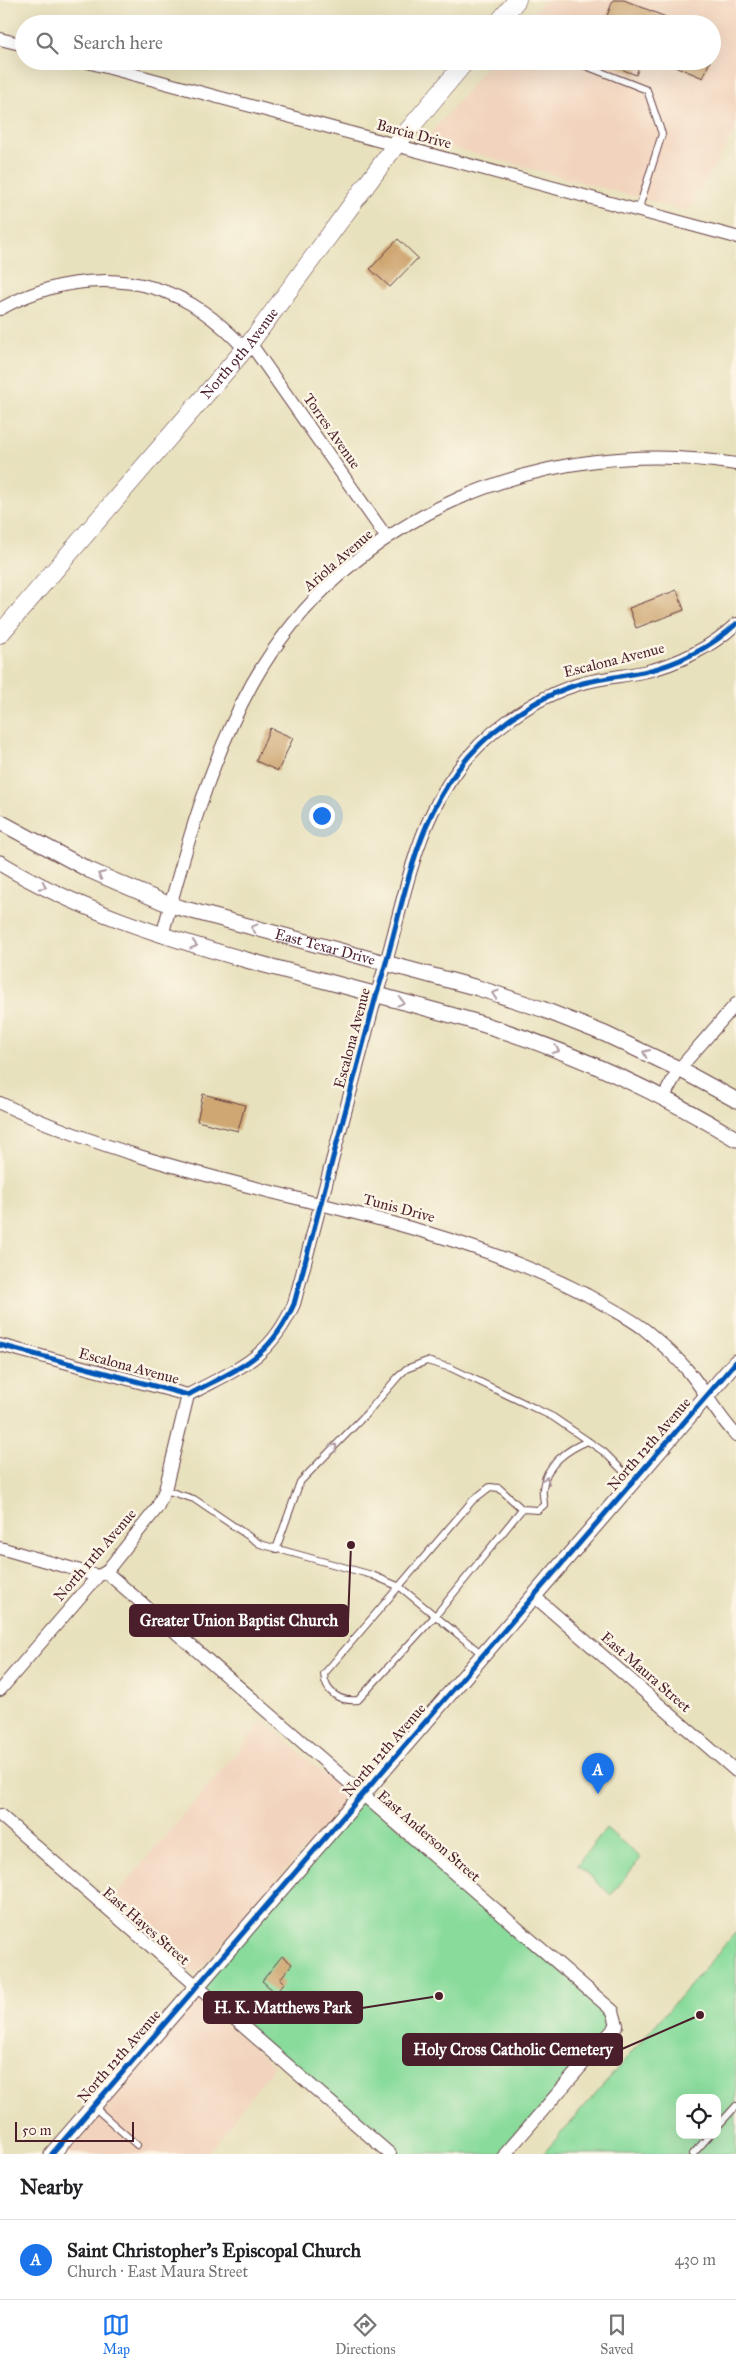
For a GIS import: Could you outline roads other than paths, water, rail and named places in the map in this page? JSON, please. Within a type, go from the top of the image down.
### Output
[{"type":"main road","points":[[504,15],[517,0]]},
{"type":"main road","name":"North 9th Avenue","points":[[0,634],[248,346],[395,146],[458,70]]},
{"type":"street","points":[[0,38],[15,42]]},
{"type":"street","name":"Barcia Drive","points":[[117,70],[736,237]]},
{"type":"street","name":"Torres Avenue","points":[[0,309],[21,297],[46,288],[93,281],[120,282],[150,288],[178,298],[201,310],[248,346],[387,538]]},
{"type":"street","name":"Ariola Avenue","points":[[162,936],[210,776],[230,727],[253,684],[281,641],[312,604],[338,578],[387,538],[457,499],[498,482],[588,460],[628,456],[672,456],[736,464]]},
{"type":"street","name":"Escalona Avenue","points":[[0,1345],[188,1395],[236,1371],[254,1359],[277,1335],[294,1304],[376,996],[387,964],[413,859],[424,828],[440,794],[473,752],[496,729],[524,710],[553,694],[581,684],[642,672],[680,660],[706,647],[736,624]]},
{"type":"street","name":"East Texar Drive","points":[[0,822],[89,870],[170,905],[478,988],[542,1009],[605,1034],[679,1069],[736,1100]]},
{"type":"street","points":[[0,863],[73,901],[162,936],[474,1022],[544,1045],[605,1070],[663,1098],[736,1139]]},
{"type":"street","points":[[663,1098],[679,1069],[736,1004]]},
{"type":"street","name":"Tunis Drive","points":[[0,1103],[60,1130],[129,1154],[456,1240],[514,1261],[563,1283],[612,1308],[643,1328],[670,1351],[690,1373],[736,1436]]},
{"type":"street","name":"North 12th Avenue","points":[[52,2154],[736,1362]]},
{"type":"street","name":"North 11th Avenue","points":[[0,1690],[157,1508],[165,1490],[188,1395]]},
{"type":"street","name":"East Anderson Street","points":[[0,1548],[102,1574],[362,1794],[613,2011],[617,2024],[505,2154]]},
{"type":"street","name":"East Maura Street","points":[[535,1597],[736,1771]]},
{"type":"street","name":"East Hayes Street","points":[[0,1815],[390,2154]]},
{"type":"lane","points":[[596,70],[647,90],[662,134],[638,211]]},
{"type":"lane","points":[[276,1549],[300,1482],[406,1369],[426,1361],[451,1368],[553,1417],[604,1452],[633,1481]]},
{"type":"lane","points":[[522,1509],[436,1615],[358,1700],[345,1701],[332,1693],[324,1681],[324,1674],[474,1500],[490,1486],[499,1488],[522,1509],[538,1510],[544,1504],[543,1488],[553,1466],[568,1450],[588,1441]]},
{"type":"lane","points":[[165,1490],[194,1499],[260,1544],[372,1575],[400,1587],[483,1655]]},
{"type":"lane","points":[[93,2106],[137,2146]]},
{"type":"lane","points":[[721,2123],[736,2106]]},
{"type":"lane","points":[[693,2154],[706,2139]]},
{"type":"place","name":"Greater Union Baptist Church","points":[[351,1545]]},
{"type":"place","name":"Saint Christopher's Episcopal Church","points":[[598,1794]]},
{"type":"place","name":"H. K. Matthews Park","points":[[439,1996]]},
{"type":"place","name":"Holy Cross Catholic Cemetery","points":[[700,2015]]}]
